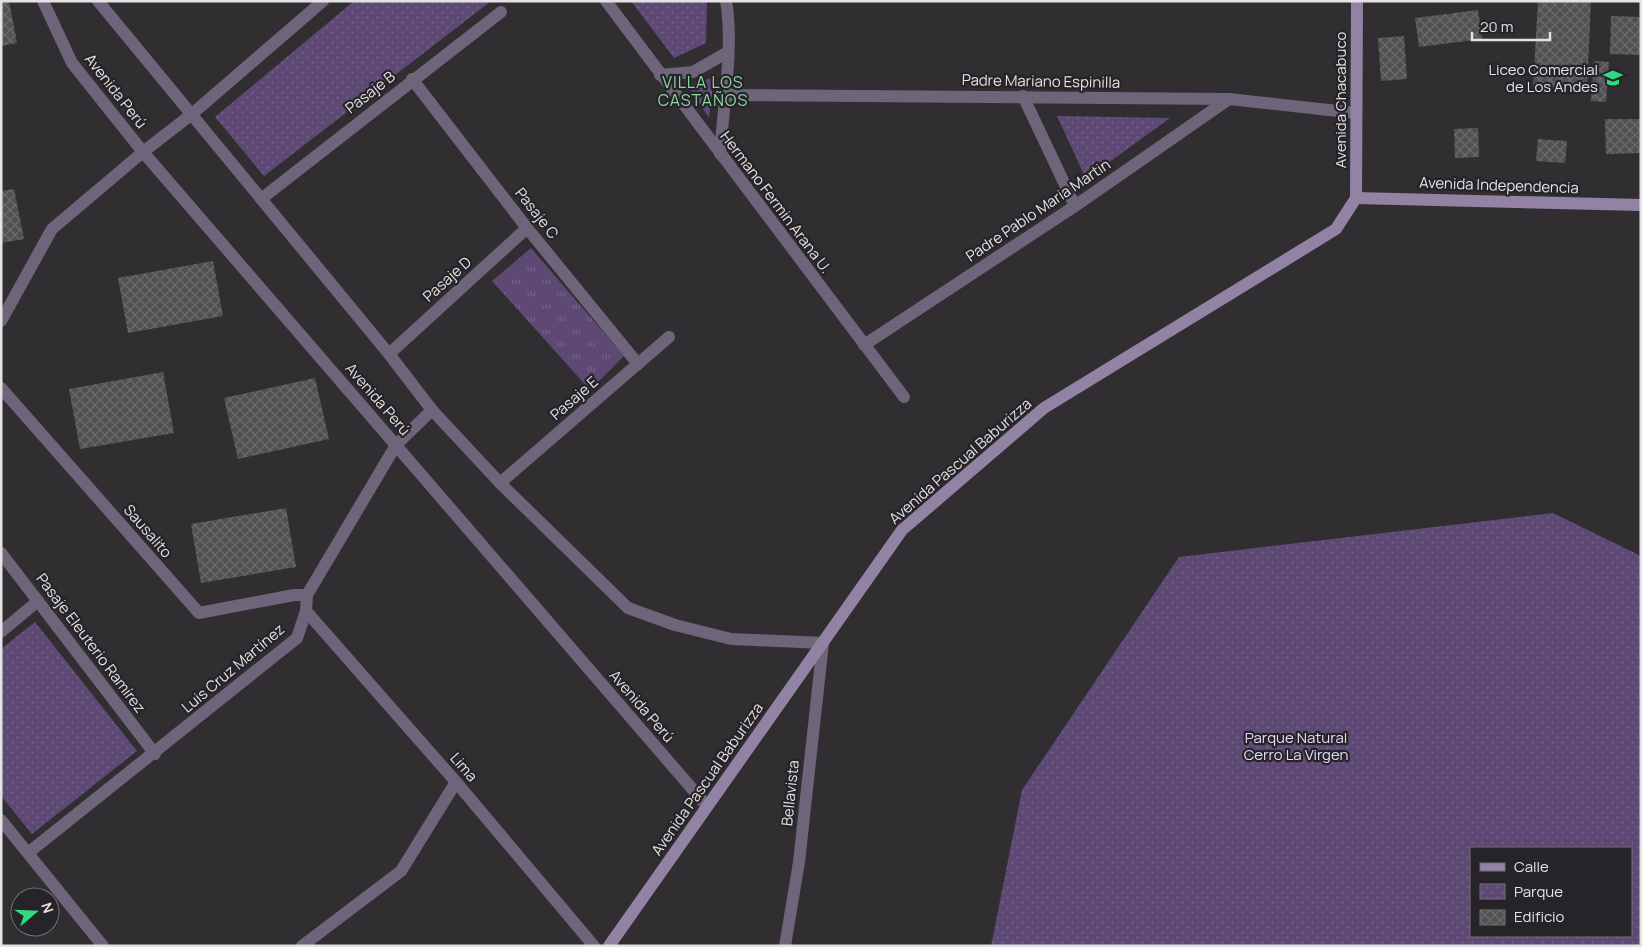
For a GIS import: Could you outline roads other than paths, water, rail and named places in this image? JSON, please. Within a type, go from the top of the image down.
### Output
[{"type":"main road","name":"Avenida Chacabuco","points":[[1356,198],[1357,1]]},
{"type":"main road","name":"Avenida Independencia","points":[[1356,198],[1641,206]]},
{"type":"main road","name":"Avenida Pascual Baburizza","points":[[609,946],[902,530],[1044,408],[1336,229],[1356,198]]},
{"type":"street","name":"Avenida Perú","points":[[43,1],[72,63],[143,152],[707,806]]},
{"type":"street","points":[[98,1],[389,354],[432,410],[500,483],[628,608],[675,625],[731,639],[823,643]]},
{"type":"street","points":[[1,320],[52,229],[143,152],[192,114],[323,1]]},
{"type":"street","name":"Hermano Fermin Arana U.","points":[[606,1],[904,397]]},
{"type":"street","points":[[720,154],[728,52],[729,14],[726,1]]},
{"type":"street","name":"Pasaje B","points":[[261,199],[412,79],[501,12]]},
{"type":"street","points":[[660,75],[693,72],[728,52]]},
{"type":"street","name":"Pasaje C","points":[[412,79],[527,228],[638,364]]},
{"type":"street","name":"Padre Mariano Espinilla","points":[[724,95],[1229,99],[1356,112]]},
{"type":"street","points":[[1023,96],[1075,206]]},
{"type":"street","name":"Padre Pablo Maria Martin","points":[[864,346],[1075,206],[1229,99]]},
{"type":"street","name":"Pasaje D","points":[[389,354],[527,228]]},
{"type":"street","name":"Pasaje E","points":[[500,483],[669,337]]},
{"type":"street","name":"Sausalito","points":[[1,388],[199,613],[294,595],[307,595]]},
{"type":"street","name":"Luis Cruz Martínez","points":[[28,853],[155,754],[297,638],[306,611],[307,595],[396,445],[432,410]]},
{"type":"street","name":"Pasaje Eleuterio Ramírez","points":[[1,553],[155,754]]},
{"type":"street","points":[[1,632],[38,601]]},
{"type":"street","name":"Lima","points":[[306,611],[456,782],[594,946]]},
{"type":"street","name":"Bellavista","points":[[785,946],[799,862],[823,643]]},
{"type":"street","points":[[302,946],[401,871],[456,782]]},
{"type":"street","points":[[1,820],[104,946]]},
{"type":"place","name":"Liceo Comercial de Los Andes","points":[[1613,78]]},
{"type":"district","name":"VILLA LOS CASTAÑOS","points":[[703,91]]},
{"type":"park label","name":"Parque Natural Cerro La Virgen","points":[[1296,746]]}]
